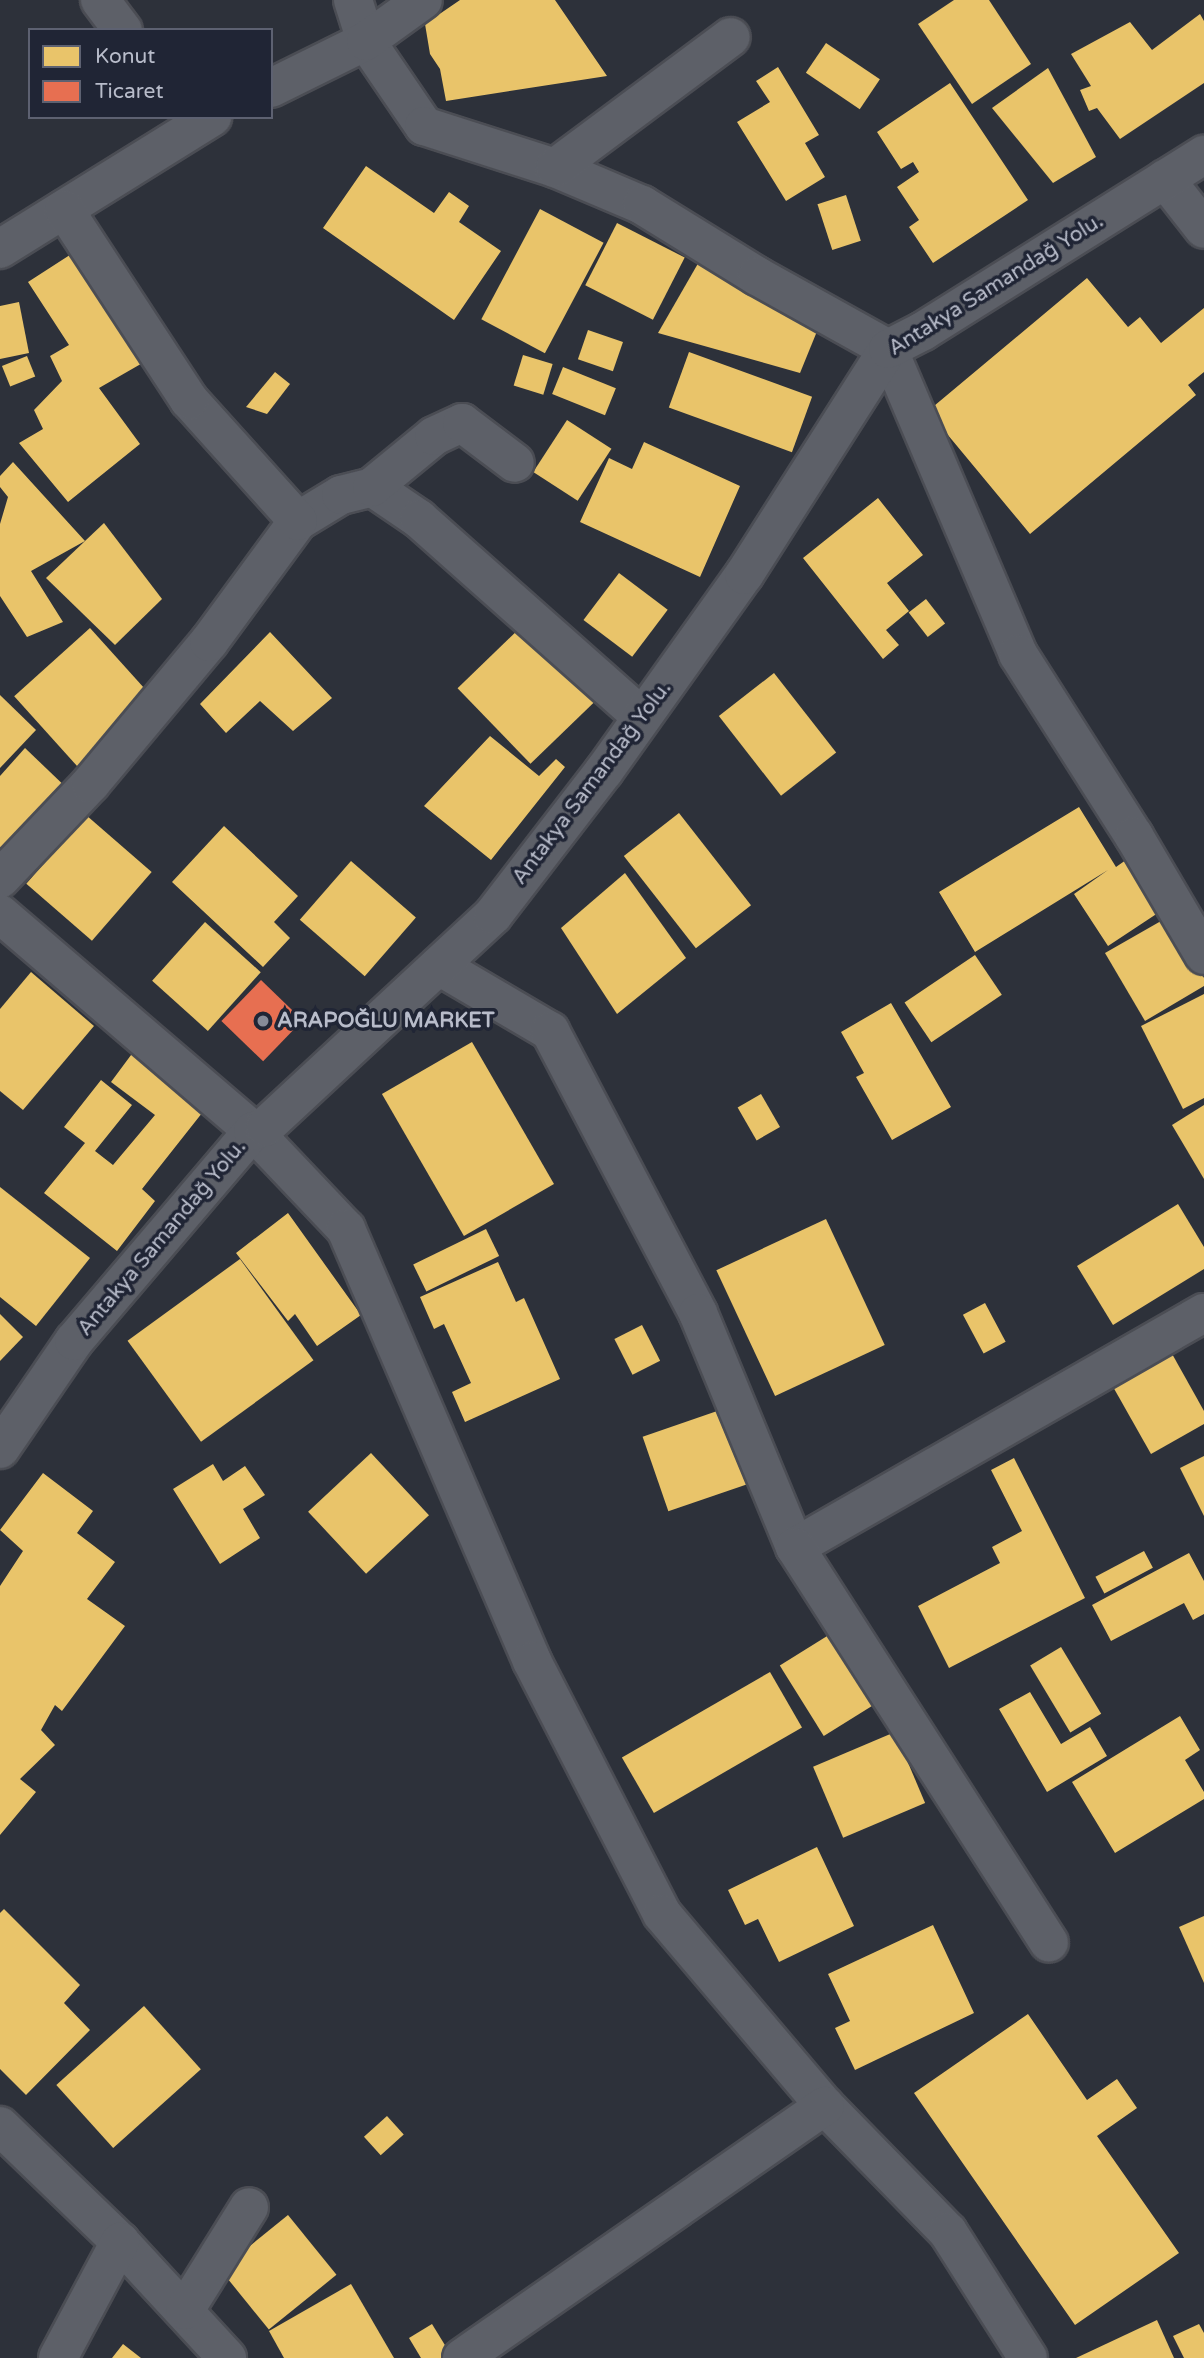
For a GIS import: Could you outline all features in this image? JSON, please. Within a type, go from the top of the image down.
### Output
[{"type":"street","points":[[100,0],[121,28]]},
{"type":"street","points":[[354,0],[366,41],[424,126],[555,168],[642,205],[757,275],[888,349],[1018,654],[1134,836],[1204,956]]},
{"type":"street","points":[[273,87],[366,41],[423,0]]},
{"type":"street","points":[[555,168],[731,37]]},
{"type":"street","points":[[0,249],[199,120]]},
{"type":"street","name":"Antakya Samandağ Yolu.","points":[[0,1449],[74,1341],[253,1131],[265,1127],[494,915],[744,575],[888,349],[923,331],[1204,155]]},
{"type":"street","points":[[1165,178],[1204,229]]},
{"type":"street","points":[[64,209],[189,400],[298,522]]},
{"type":"street","points":[[0,879],[91,783],[201,653],[298,522],[341,495],[372,487],[434,436],[462,423],[514,463]]},
{"type":"street","points":[[372,487],[419,519],[642,717]]},
{"type":"street","points":[[0,914],[253,1131],[346,1229],[532,1661],[662,1914],[825,2106],[948,2232],[1028,2358]]},
{"type":"street","points":[[439,966],[550,1031],[698,1313],[796,1547],[1049,1943]]},
{"type":"street","points":[[796,1547],[1204,1313]]},
{"type":"street","points":[[462,2358],[825,2106]]},
{"type":"street","points":[[0,2126],[120,2242],[227,2358]]},
{"type":"street","points":[[185,2310],[249,2207]]},
{"type":"street","points":[[58,2358],[120,2242]]},
{"type":"building: Konut","points":[[460,0],[555,0],[607,76],[446,101],[440,69],[430,54],[425,24]]},
{"type":"building: Konut","points":[[954,0],[989,0],[1031,64],[972,104],[918,24]]},
{"type":"building: Konut","points":[[1200,14],[1204,21],[1204,83],[1120,139],[1097,108],[1089,111],[1080,90],[1091,86],[1071,54],[1130,22],[1152,50]]},
{"type":"building: Konut","points":[[826,43],[880,79],[860,109],[806,73]]},
{"type":"building: Konut","points":[[778,67],[819,135],[805,143],[825,177],[786,201],[737,122],[770,102],[756,81]]},
{"type":"building: Konut","points":[[1048,68],[1096,157],[1053,183],[992,108]]},
{"type":"building: Konut","points":[[950,83],[1028,200],[933,263],[909,227],[919,220],[897,187],[919,172],[913,162],[901,169],[877,132]]},
{"type":"building: Konut","points":[[366,166],[434,213],[449,192],[469,206],[459,222],[501,251],[454,320],[323,228]]},
{"type":"building: Konut","points":[[846,195],[861,241],[832,250],[817,204]]},
{"type":"building: Konut","points":[[540,209],[604,243],[545,353],[481,319]]},
{"type":"building: Konut","points":[[617,223],[685,258],[653,320],[585,285]]},
{"type":"building: Konut","points":[[76,251],[146,361],[99,388],[140,444],[68,502],[19,443],[43,429],[34,410],[62,381],[50,356],[69,345],[28,282]]},
{"type":"building: Konut","points":[[700,260],[822,319],[800,373],[658,333]]},
{"type":"building: Konut","points":[[1087,278],[1128,327],[1140,317],[1161,343],[1204,308],[1204,372],[1188,385],[1196,395],[1030,534],[928,411]]},
{"type":"building: Konut","points":[[19,302],[29,353],[0,359],[0,306]]},
{"type":"building: Konut","points":[[588,330],[623,342],[613,371],[578,359]]},
{"type":"building: Konut","points":[[689,352],[812,397],[792,452],[669,407]]},
{"type":"building: Konut","points":[[523,355],[553,364],[543,395],[514,386]]},
{"type":"building: Konut","points":[[27,356],[35,376],[10,387],[2,366]]},
{"type":"building: Konut","points":[[563,367],[616,388],[605,415],[552,394]]},
{"type":"building: Konut","points":[[275,372],[290,384],[267,414],[246,407]]},
{"type":"building: Konut","points":[[567,420],[611,449],[578,501],[533,472]]},
{"type":"building: Konut","points":[[644,442],[740,486],[700,577],[580,522],[609,458],[632,469]]},
{"type":"building: Konut","points":[[13,462],[85,541],[31,571],[63,622],[27,637],[0,596],[0,524],[8,497],[0,487],[0,476]]},
{"type":"building: Konut","points":[[878,498],[923,555],[887,583],[909,611],[886,630],[899,645],[883,659],[803,558]]},
{"type":"building: Konut","points":[[104,523],[162,599],[115,645],[46,578]]},
{"type":"building: Konut","points":[[619,573],[668,610],[632,657],[583,620]]},
{"type":"building: Konut","points":[[926,599],[945,623],[928,637],[909,613]]},
{"type":"building: Konut","points":[[523,625],[596,701],[530,764],[458,688]]},
{"type":"building: Konut","points":[[90,628],[156,701],[80,769],[14,696]]},
{"type":"building: Konut","points":[[270,632],[332,698],[293,731],[260,701],[226,733],[200,704]]},
{"type":"building: Konut","points":[[774,673],[836,753],[781,796],[719,716]]},
{"type":"building: Konut","points":[[0,695],[36,730],[0,768]]},
{"type":"building: Konut","points":[[490,736],[539,776],[556,759],[565,767],[491,860],[424,806]]},
{"type":"building: Konut","points":[[25,748],[72,793],[13,857],[0,847],[0,776]]},
{"type":"building: Konut","points":[[1079,807],[1116,867],[1133,855],[1167,907],[1108,946],[1074,894],[1108,870],[975,952],[939,892]]},
{"type":"building: Konut","points":[[679,813],[751,905],[696,948],[624,856]]},
{"type":"building: Konut","points":[[86,815],[152,872],[92,941],[26,884]]},
{"type":"building: Konut","points":[[224,826],[298,896],[274,922],[290,938],[263,967],[172,882]]},
{"type":"building: Konut","points":[[351,861],[416,917],[365,976],[300,920]]},
{"type":"building: Konut","points":[[625,873],[686,958],[617,1014],[561,928]]},
{"type":"building: Konut","points":[[1168,917],[1204,978],[1204,986],[1145,1021],[1105,953]]},
{"type":"building: Konut","points":[[205,922],[261,972],[208,1031],[152,981]]},
{"type":"building: Konut","points":[[975,955],[1002,995],[931,1042],[905,1003]]},
{"type":"building: Konut","points":[[31,972],[94,1026],[23,1110],[0,1091],[0,1009]]},
{"type":"building: Konut","points":[[1204,994],[1204,1098],[1183,1109],[1141,1026]]},
{"type":"building: Konut","points":[[891,1003],[951,1107],[892,1140],[856,1077],[864,1073],[841,1032]]},
{"type":"building: Konut","points":[[472,1042],[554,1184],[464,1236],[382,1094]]},
{"type":"building: Konut","points":[[134,1051],[206,1108],[142,1189],[155,1201],[117,1251],[44,1193],[85,1143],[64,1127],[101,1080],[132,1105],[95,1151],[113,1165],[155,1115],[111,1082]]},
{"type":"building: Konut","points":[[761,1094],[780,1127],[757,1140],[738,1108]]},
{"type":"building: Konut","points":[[1204,1105],[1204,1179],[1172,1125]]},
{"type":"building: Konut","points":[[0,1187],[90,1258],[36,1326],[0,1297]]},
{"type":"building: Konut","points":[[1178,1204],[1204,1247],[1204,1269],[1113,1325],[1077,1266]]},
{"type":"building: Konut","points":[[288,1213],[361,1315],[317,1346],[295,1314],[288,1321],[236,1253]]},
{"type":"building: Konut","points":[[826,1219],[885,1345],[775,1396],[716,1270]]},
{"type":"building: Konut","points":[[486,1229],[499,1256],[426,1291],[413,1265]]},
{"type":"building: Konut","points":[[240,1259],[313,1360],[201,1442],[128,1341]]},
{"type":"building: Konut","points":[[498,1262],[516,1302],[524,1298],[560,1379],[465,1422],[452,1392],[471,1383],[444,1324],[434,1329],[420,1297]]},
{"type":"building: Konut","points":[[985,1303],[1006,1342],[984,1354],[963,1315]]},
{"type":"building: Konut","points":[[0,1314],[23,1337],[0,1361]]},
{"type":"building: Konut","points":[[642,1325],[660,1361],[633,1375],[614,1339]]},
{"type":"building: Konut","points":[[1171,1352],[1204,1411],[1204,1424],[1151,1454],[1112,1385]]},
{"type":"building: Konut","points":[[723,1409],[749,1484],[668,1511],[643,1437]]},
{"type":"building: Konut","points":[[371,1453],[429,1515],[366,1574],[308,1512]]},
{"type":"building: Konut","points":[[1204,1456],[1204,1516],[1180,1468]]},
{"type":"building: Konut","points":[[1014,1458],[1085,1598],[949,1668],[918,1606],[1000,1563],[992,1547],[1022,1531],[991,1470]]},
{"type":"building: Konut","points":[[213,1464],[223,1481],[245,1466],[265,1495],[243,1509],[260,1538],[220,1564],[173,1489]]},
{"type":"building: Konut","points":[[43,1473],[93,1511],[77,1533],[115,1562],[87,1599],[125,1626],[62,1711],[55,1705],[41,1730],[55,1745],[20,1779],[36,1792],[0,1835],[0,1586],[23,1551],[0,1530]]},
{"type":"building: Konut","points":[[1144,1551],[1153,1568],[1104,1594],[1095,1577]]},
{"type":"building: Konut","points":[[1189,1553],[1204,1581],[1204,1614],[1193,1620],[1184,1603],[1111,1641],[1092,1605]]},
{"type":"building: Konut","points":[[840,1628],[884,1698],[824,1736],[780,1666]]},
{"type":"building: Konut","points":[[1061,1647],[1101,1714],[1070,1732],[1030,1666]]},
{"type":"building: Konut","points":[[770,1672],[802,1727],[654,1813],[622,1758]]},
{"type":"building: Konut","points":[[1030,1692],[1061,1744],[1090,1727],[1107,1756],[1047,1792],[999,1709]]},
{"type":"building: Konut","points":[[1180,1716],[1200,1750],[1185,1760],[1204,1792],[1204,1799],[1115,1853],[1072,1782]]},
{"type":"building: Konut","points":[[895,1732],[925,1803],[843,1838],[813,1767]]},
{"type":"building: Konut","points":[[817,1847],[854,1926],[779,1962],[758,1919],[745,1925],[728,1890]]},
{"type":"building: Konut","points":[[4,1909],[80,1985],[64,2003],[90,2030],[26,2095],[0,2069],[0,1913]]},
{"type":"building: Konut","points":[[1204,1916],[1204,1983],[1179,1927]]},
{"type":"building: Konut","points":[[933,1925],[974,2013],[855,2070],[835,2028],[850,2021],[828,1974]]},
{"type":"building: Konut","points":[[144,2006],[201,2069],[113,2148],[56,2085]]},
{"type":"building: Konut","points":[[1028,2014],[1087,2100],[1117,2079],[1137,2108],[1097,2136],[1179,2253],[1075,2325],[914,2093]]},
{"type":"building: Konut","points":[[387,2116],[404,2135],[381,2155],[364,2137]]},
{"type":"building: Konut","points":[[288,2215],[336,2275],[269,2330],[220,2270]]},
{"type":"building: Konut","points":[[351,2284],[394,2358],[284,2358],[269,2331]]},
{"type":"building: Konut","points":[[1157,2320],[1174,2358],[1076,2358]]},
{"type":"building: Konut","points":[[432,2324],[451,2355],[445,2358],[421,2358],[409,2338]]},
{"type":"building: Konut","points":[[1199,2324],[1204,2333],[1204,2358],[1184,2358],[1173,2336]]},
{"type":"building: Konut","points":[[123,2344],[141,2358],[112,2358]]},
{"type":"building: Ticaret","points":[[261,980],[303,1020],[263,1061],[221,1021]]},
{"type":"place","name":"ARAPOĞLU MARKET","points":[[263,1021]]}]
